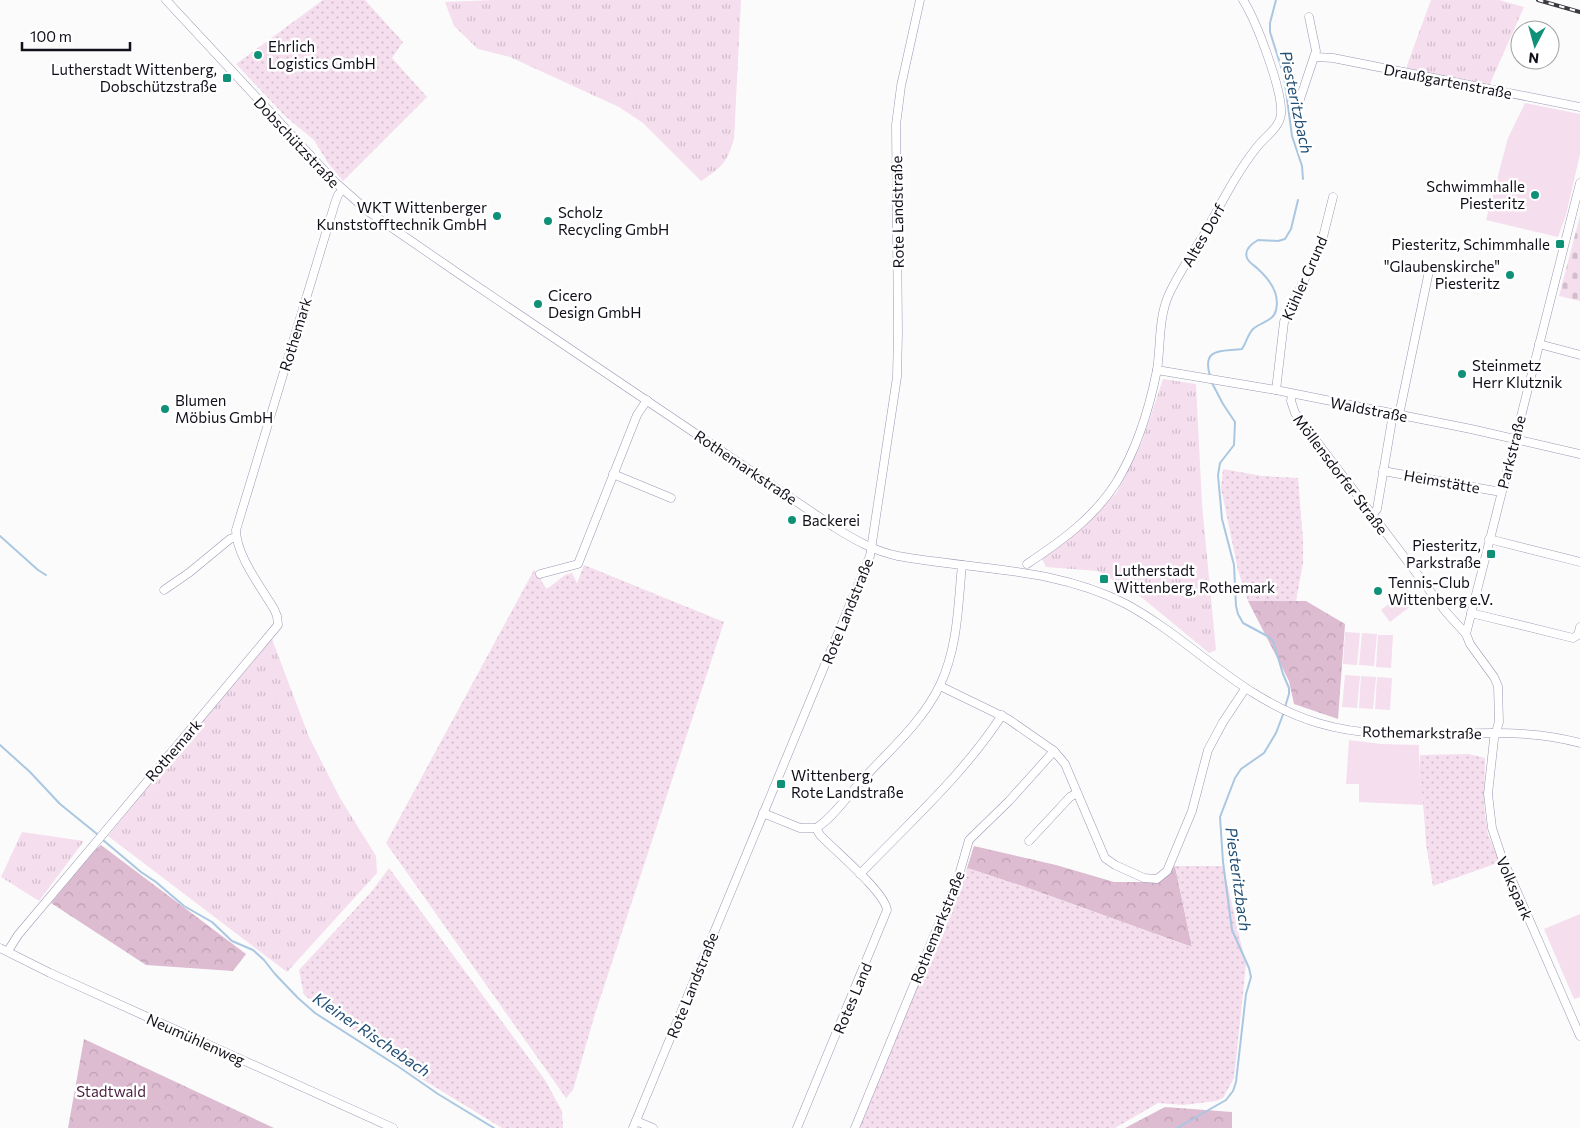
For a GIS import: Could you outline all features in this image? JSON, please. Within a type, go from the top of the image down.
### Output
[{"type":"street","name":"Dobschützstraße","points":[[166,0],[342,190],[369,212],[545,331]]},
{"type":"street","name":"Rote Landstraße","points":[[634,1124],[869,560],[897,369],[896,125],[901,86],[920,0]]},
{"type":"street","name":"Altes Dorf","points":[[1157,370],[1162,320],[1168,295],[1244,164],[1278,122],[1281,114],[1278,93],[1270,65],[1252,17],[1243,0]]},
{"type":"street","points":[[1294,108],[1299,102],[1316,57],[1316,44],[1309,17]]},
{"type":"street","name":"Draußgartenstraße","points":[[1316,57],[1332,58],[1580,107]]},
{"type":"street","name":"Parkstraße","points":[[1466,634],[1580,183]]},
{"type":"street","name":"Rothemark","points":[[3,951],[278,625],[274,609],[244,559],[236,537],[236,530],[335,203],[342,190]]},
{"type":"street","name":"Kühler Grund","points":[[1276,390],[1284,322],[1321,245],[1333,197]]},
{"type":"street","name":"Heimstätte","points":[[1372,515],[1377,509],[1383,471],[1430,270]]},
{"type":"street","name":"Rothemarkstraße","points":[[545,331],[834,528],[871,548],[906,558],[1050,577],[1100,592],[1146,616],[1245,688],[1291,713],[1326,725],[1376,734],[1496,732]]},
{"type":"street","points":[[1539,344],[1580,355]]},
{"type":"street","points":[[1027,564],[1078,527],[1115,484],[1141,431],[1157,370]]},
{"type":"street","name":"Waldstraße","points":[[1157,370],[1276,390],[1580,454]]},
{"type":"street","name":"Möllensdorfer Straße","points":[[1292,394],[1291,401],[1295,413],[1453,620],[1466,634],[1468,641],[1492,672],[1497,682],[1499,716],[1496,732]]},
{"type":"street","points":[[540,574],[578,564],[639,410],[647,400]]},
{"type":"street","name":"Heimstätte","points":[[1383,471],[1501,492]]},
{"type":"street","points":[[613,474],[671,498]]},
{"type":"street","points":[[164,590],[190,572],[230,539],[236,537]]},
{"type":"street","points":[[1489,539],[1580,562]]},
{"type":"street","points":[[763,813],[805,830],[816,828],[835,811],[911,727],[940,686],[949,660],[959,612],[962,565]]},
{"type":"street","points":[[1471,613],[1573,638],[1578,637],[1580,627]]},
{"type":"street","points":[[940,686],[1002,716],[1054,750],[1065,764],[1102,853],[1109,862],[1132,873],[1151,879],[1162,876],[1171,864],[1192,811],[1208,750],[1245,688]]},
{"type":"street","points":[[860,874],[968,760],[1002,716]]},
{"type":"street","points":[[1496,732],[1543,735],[1580,743]]},
{"type":"street","name":"Volkspark","points":[[1496,732],[1488,794],[1494,836],[1580,1036]]},
{"type":"street","name":"Rothemarkstraße","points":[[855,1128],[958,875],[969,840],[1008,801],[1054,750]]},
{"type":"street","points":[[1029,841],[1070,797],[1077,793]]},
{"type":"street","name":"Rotes Land","points":[[798,1128],[887,914],[885,902],[860,874],[820,836],[816,828]]},
{"type":"street","name":"Neumühlenweg","points":[[3,951],[393,1128]]},
{"type":"street","points":[[634,1124],[653,1128]]},
{"type":"green space","points":[[323,0],[365,0],[403,42],[392,58],[427,97],[343,181],[328,163],[314,140],[285,116],[236,64]]},
{"type":"green space","points":[[494,0],[741,0],[734,139],[726,159],[714,172],[701,181],[643,123],[619,107],[510,57],[478,49],[454,26],[445,2]]},
{"type":"green space","points":[[1431,0],[1499,0],[1524,7],[1518,20],[1510,20],[1510,39],[1489,86],[1406,68]]},
{"type":"green space","points":[[1525,103],[1580,114],[1580,154],[1566,215],[1558,237],[1486,220],[1508,138]]},
{"type":"green space","points":[[1580,216],[1580,301],[1559,296]]},
{"type":"green space","points":[[1163,379],[1196,384],[1202,505],[1216,650],[1209,653],[1140,596],[1098,571],[1046,567],[1042,559],[1090,521],[1117,492],[1142,442]]},
{"type":"green space","points":[[1223,469],[1262,476],[1298,478],[1303,563],[1296,601],[1248,601],[1238,570],[1221,488]]},
{"type":"green space","points":[[584,565],[724,622],[594,1017],[573,1090],[566,1098],[386,843],[534,570],[542,576],[541,581],[547,589],[565,575],[572,573],[577,583]]},
{"type":"green space","points":[[1407,590],[1416,602],[1390,622],[1381,610]]},
{"type":"green space","points":[[1248,601],[1306,601],[1345,624],[1338,719],[1294,704],[1289,681]]},
{"type":"green space","points":[[1345,632],[1360,633],[1357,665],[1343,664]]},
{"type":"green space","points":[[1362,633],[1377,634],[1374,666],[1359,665]]},
{"type":"green space","points":[[1378,635],[1393,635],[1391,668],[1376,667]]},
{"type":"green space","points":[[272,639],[309,737],[340,798],[376,856],[377,873],[287,972],[108,836]]},
{"type":"green space","points":[[1345,675],[1360,676],[1357,708],[1342,707]]},
{"type":"green space","points":[[1361,676],[1376,677],[1373,709],[1359,708]]},
{"type":"green space","points":[[1377,677],[1392,678],[1390,710],[1375,709]]},
{"type":"green space","points":[[1349,740],[1381,744],[1419,745],[1419,771],[1423,805],[1359,802],[1359,784],[1346,784]]},
{"type":"green space","points":[[1469,754],[1485,758],[1484,806],[1488,835],[1500,862],[1433,886],[1426,844],[1419,771],[1420,755]]},
{"type":"green space","points":[[22,832],[84,841],[39,901],[1,877]]},
{"type":"green space","points":[[101,845],[246,954],[233,971],[146,965],[51,903]]},
{"type":"green space","points":[[974,846],[1056,865],[1114,882],[1158,882],[1175,866],[1192,947],[967,868]]},
{"type":"green space","points":[[1175,866],[1223,866],[1246,965],[1234,1078],[1223,1098],[1216,1101],[1183,1105],[1158,1103],[1115,1128],[858,1128],[967,868],[1192,947]]},
{"type":"green space","points":[[389,868],[545,1080],[562,1111],[563,1128],[502,1128],[417,1076],[304,995],[299,970],[372,891]]},
{"type":"green space","points":[[1580,914],[1580,997],[1574,999],[1544,929]]},
{"type":"green space","name":"Stadtwald","points":[[84,1039],[274,1128],[68,1128]]},
{"type":"green space","points":[[1165,1107],[1232,1112],[1232,1128],[1125,1128]]},
{"type":"waterway","name":"Piesteritzbach","points":[[1276,0],[1270,23],[1270,32],[1284,76],[1292,136],[1302,166],[1303,179]]},
{"type":"waterway","name":"Piesteritzbach","points":[[1210,376],[1208,366],[1211,355],[1216,352],[1242,349],[1253,329],[1275,314],[1277,304],[1273,287],[1249,261],[1246,252],[1258,240],[1278,241],[1285,239],[1291,229],[1298,200]]},
{"type":"waterway","name":"Piesteritzbach","points":[[1212,383],[1235,422],[1234,445],[1220,463],[1218,475],[1222,519],[1234,565],[1236,606],[1243,623],[1273,641],[1289,688],[1285,707]]},
{"type":"waterway","points":[[0,536],[46,575]]},
{"type":"waterway","name":"Piesteritzbach","points":[[1177,1128],[1226,1100],[1233,1091],[1236,1082],[1246,994],[1251,977],[1249,968],[1232,930],[1223,862],[1220,817],[1235,778],[1241,769],[1264,753],[1276,733],[1284,712]]},
{"type":"waterway","name":"Kleiner Rischebach","points":[[0,745],[30,772],[60,804],[97,834]]},
{"type":"waterway","name":"Kleiner Rischebach","points":[[103,840],[184,906],[212,922],[232,941],[253,950],[298,998],[315,1013],[438,1094],[494,1128]]},
{"type":"railway","points":[[1538,0],[1580,12]]},
{"type":"place","name":"Ehrlich Logistics GmbH","points":[[258,55]]},
{"type":"place","name":"Lutherstadt Wittenberg, Dobschützstraße","points":[[227,78]]},
{"type":"place","name":"Schwimmhalle Piesteritz","points":[[1535,195]]},
{"type":"place","name":"WKT Wittenberger Kunststofftechnik GmbH","points":[[497,216]]},
{"type":"place","name":"Scholz Recycling GmbH","points":[[548,221]]},
{"type":"place","name":"Piesteritz, Schimmhalle","points":[[1560,244]]},
{"type":"place","name":"\"Glaubenskirche\" Piesteritz","points":[[1510,275]]},
{"type":"place","name":"Cicero Design GmbH","points":[[538,304]]},
{"type":"place","name":"Steinmetz Herr Klutznik","points":[[1462,374]]},
{"type":"place","name":"Blumen Möbius GmbH","points":[[165,409]]},
{"type":"place","name":"Backerei","points":[[792,520]]},
{"type":"place","name":"Piesteritz, Parkstraße","points":[[1491,554]]},
{"type":"place","name":"Lutherstadt Wittenberg, Rothemark","points":[[1104,579]]},
{"type":"place","name":"Tennis-Club Wittenberg e.V.","points":[[1378,591]]},
{"type":"place","name":"Wittenberg, Rote Landstraße","points":[[781,784]]}]
